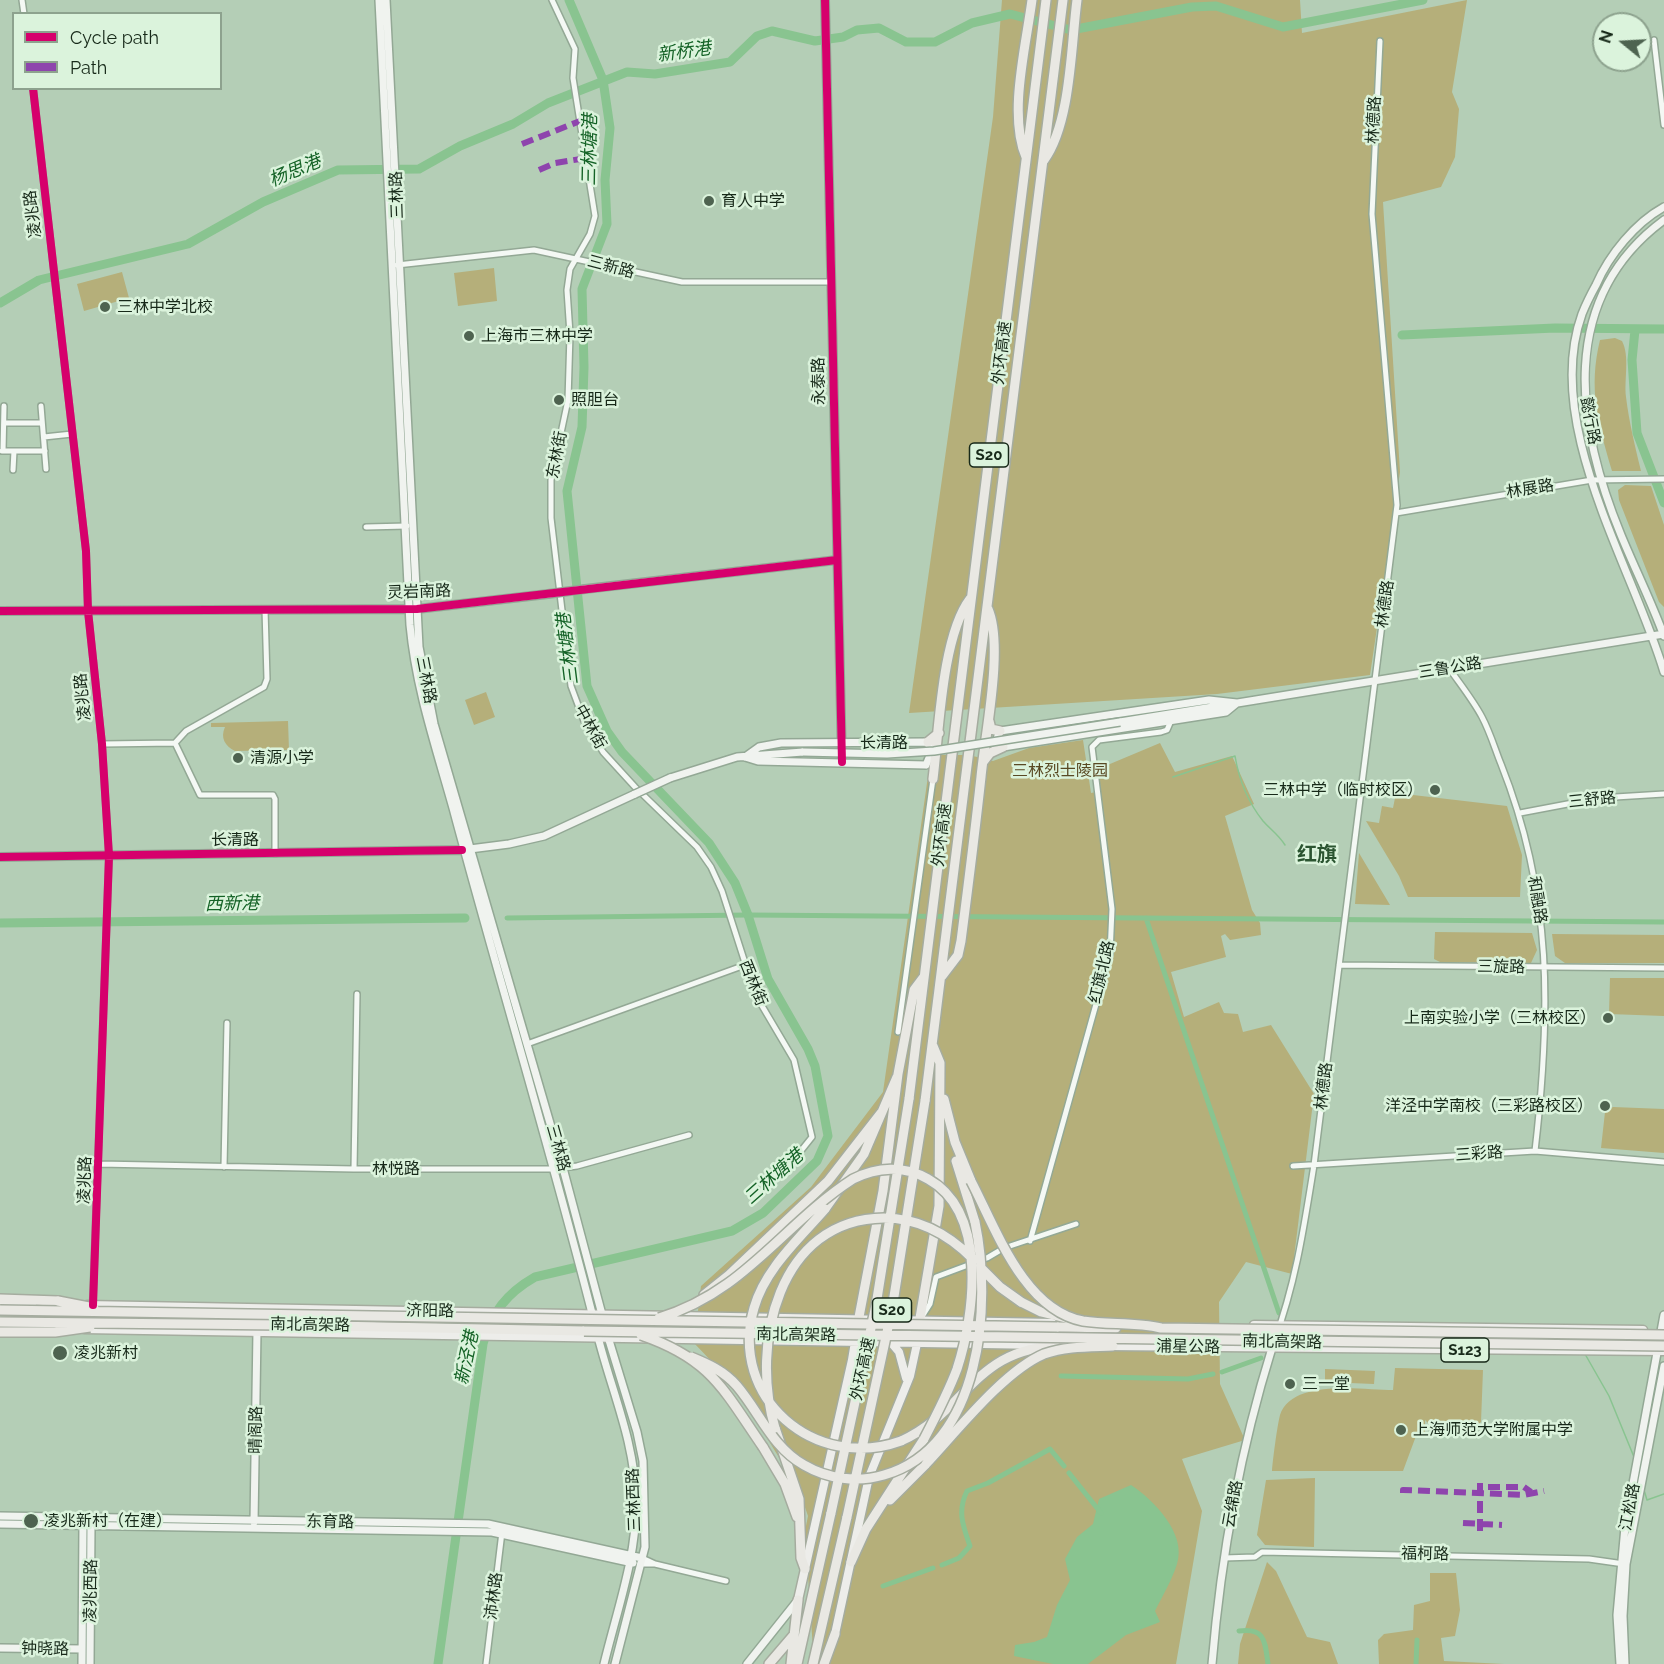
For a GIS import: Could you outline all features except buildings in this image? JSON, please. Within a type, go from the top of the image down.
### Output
[{"type":"highway","name":"外环高速","points":[[797,1664],[876,1305],[909,1099],[1046,0]]},
{"type":"highway","name":"外环高速","points":[[813,1664],[894,1298],[925,1101],[1063,0]]},
{"type":"highway","points":[[1042,161],[1053,147],[1060,121],[1077,0]]},
{"type":"highway","points":[[1027,158],[1019,141],[1019,123],[1032,1]]},
{"type":"highway","points":[[933,779],[951,650],[962,610],[972,597]]},
{"type":"highway","points":[[940,978],[958,955],[963,926],[988,717],[993,621],[987,606]]},
{"type":"highway","points":[[988,717],[991,729],[1000,731]]},
{"type":"highway","points":[[928,742],[939,733]]},
{"type":"highway","points":[[982,764],[990,753],[1003,747]]},
{"type":"highway","points":[[859,1317],[883,1191],[898,1074],[914,990],[924,976]]},
{"type":"highway","points":[[920,1318],[939,1206],[940,1063],[932,1044]]},
{"type":"highway","points":[[898,1074],[876,1130],[857,1166],[825,1209],[770,1274],[756,1300],[750,1326],[752,1363],[761,1388],[783,1418],[804,1434],[821,1442],[847,1448],[866,1449],[892,1444],[930,1424],[981,1374],[1003,1359],[1037,1348],[1116,1346],[1146,1340]]},
{"type":"highway","points":[[940,1080],[950,1126],[972,1181],[1011,1257],[1033,1291],[1051,1308],[1081,1320]]},
{"type":"highway","points":[[671,1314],[700,1297],[729,1275],[828,1181],[881,1113]]},
{"type":"highway","points":[[634,1332],[709,1364],[736,1385],[777,1444],[802,1465],[824,1474],[847,1479],[871,1478],[901,1469],[925,1452],[940,1436],[956,1411],[969,1379],[979,1338],[982,1296],[980,1251],[975,1222],[948,1137],[950,1126]]},
{"type":"highway","points":[[643,1321],[694,1306],[733,1281],[853,1179],[866,1173],[888,1169],[909,1171],[928,1179],[947,1194],[963,1220],[969,1241],[971,1275],[969,1316],[961,1354],[948,1390],[924,1439],[866,1529],[851,1562]]},
{"type":"highway","points":[[804,1569],[801,1558],[802,1536],[798,1494],[775,1428],[769,1404],[765,1368],[768,1333],[777,1301],[790,1274],[809,1249],[828,1234],[852,1223],[878,1218],[897,1218],[932,1228],[956,1243],[1000,1287],[1021,1302],[1051,1315],[1161,1328]]},
{"type":"highway","points":[[0,1302],[65,1302],[108,1312]]},
{"type":"highway","name":"南北高架路","points":[[0,1310],[1161,1328],[1662,1332]]},
{"type":"highway","name":"南北高架路","points":[[0,1322],[1662,1349]]},
{"type":"highway","points":[[0,1330],[55,1332],[108,1323]]},
{"type":"highway","points":[[879,1509],[1017,1371],[1045,1354],[1081,1347]]},
{"type":"highway","points":[[691,1357],[708,1371],[725,1392],[786,1484],[802,1536]]},
{"type":"highway","points":[[791,1664],[798,1600]]},
{"type":"highway","points":[[824,1664],[835,1634]]},
{"type":"highway","points":[[769,1664],[793,1636]]},
{"type":"main road","name":"济阳路","points":[[0,1302],[602,1315],[859,1317]]},
{"type":"main road","name":"浦星公路","points":[[859,1317],[1114,1324],[1662,1332]]},
{"type":"main road","points":[[798,1600],[856,1342],[859,1317]]},
{"type":"main road","points":[[870,1317],[893,1343],[904,1363],[907,1381]]},
{"type":"main road","points":[[835,1634],[871,1471],[907,1381],[918,1343],[920,1318]]},
{"type":"main road","name":"济阳路","points":[[0,1330],[257,1331],[856,1342]]},
{"type":"main road","name":"浦星公路","points":[[856,1342],[1272,1348],[1662,1349]]},
{"type":"street","name":"三林路","points":[[379,0],[392,158]]},
{"type":"street","name":"三林路","points":[[386,0],[409,607],[418,686],[462,850],[484,910]]},
{"type":"street","name":"东林街","points":[[552,0],[574,44],[575,86],[595,216],[590,234],[570,269],[567,290],[570,334],[568,400],[552,480],[551,518],[559,582]]},
{"type":"street","name":"永泰路","points":[[825,0],[842,762]]},
{"type":"street","points":[[1654,40],[1664,125]]},
{"type":"street","name":"林德路","points":[[1272,1348],[1298,1266],[1314,1165],[1396,513],[1372,213],[1380,42]]},
{"type":"street","name":"凌兆路","points":[[33,90],[86,551],[88,611],[102,744],[109,856],[92,1329]]},
{"type":"street","name":"懿行路","points":[[1664,207],[1641,225],[1601,272],[1582,314],[1574,348],[1573,385],[1577,419],[1592,480],[1612,539],[1653,636],[1664,672]]},
{"type":"street","name":"懿行路","points":[[1664,220],[1631,250],[1611,277],[1593,316],[1585,350],[1583,383],[1602,479],[1621,536],[1664,635]]},
{"type":"street","name":"三新路","points":[[396,266],[534,249],[634,273],[697,284],[831,282]]},
{"type":"street","name":"三林路","points":[[396,266],[419,647],[428,697],[471,848],[488,925],[584,1241],[608,1337]]},
{"type":"street","points":[[4,406],[2,451],[45,451]]},
{"type":"street","points":[[41,406],[46,469]]},
{"type":"street","points":[[3,423],[42,423]]},
{"type":"street","points":[[44,437],[72,434]]},
{"type":"street","points":[[14,451],[14,470]]},
{"type":"street","name":"林展路","points":[[1396,513],[1592,480],[1664,479]]},
{"type":"street","points":[[366,527],[407,526]]},
{"type":"street","name":"灵岩南路","points":[[0,611],[409,607],[417,609],[837,560]]},
{"type":"street","name":"中林街","points":[[559,582],[569,669],[577,705],[603,752],[636,791]]},
{"type":"street","points":[[102,744],[175,743],[186,731],[264,687],[267,679],[265,609]]},
{"type":"street","name":"三鲁公路","points":[[803,752],[887,754],[934,751],[1664,635]]},
{"type":"street","name":"和融路","points":[[1449,668],[1483,718],[1520,813],[1539,910],[1546,968],[1545,1067],[1535,1150]]},
{"type":"street","name":"三鲁公路","points":[[1000,731],[1192,701],[1237,703]]},
{"type":"street","name":"三鲁公路","points":[[1003,747],[1170,723],[1226,712],[1237,703]]},
{"type":"street","name":"红旗北路","points":[[1030,1241],[1110,954],[1112,909],[1092,747],[1099,740],[1161,732],[1167,729],[1170,723]]},
{"type":"street","points":[[1000,731],[996,741],[1003,747]]},
{"type":"street","name":"长清路","points":[[928,742],[931,753],[926,765],[758,761],[746,757],[759,747],[782,743],[928,742]]},
{"type":"street","points":[[175,743],[200,795],[274,796],[275,854]]},
{"type":"street","name":"长清路","points":[[0,857],[462,850],[509,844],[543,836],[636,791],[723,761],[803,752]]},
{"type":"street","points":[[898,1032],[933,779],[932,771],[926,765]]},
{"type":"street","name":"西林街","points":[[636,791],[660,808],[704,855],[718,879],[745,965],[761,1005],[794,1060],[812,1135],[792,1162],[766,1184]]},
{"type":"street","name":"三舒路","points":[[1520,813],[1599,798],[1664,794]]},
{"type":"street","name":"三林路","points":[[488,925],[527,1044],[560,1168],[574,1244],[597,1337]]},
{"type":"street","points":[[527,1044],[745,965]]},
{"type":"street","name":"三旋路","points":[[1339,965],[1664,969]]},
{"type":"street","points":[[354,1169],[357,994]]},
{"type":"street","points":[[224,1167],[227,1023]]},
{"type":"street","name":"林悦路","points":[[99,1164],[354,1169],[560,1168],[689,1135]]},
{"type":"street","name":"三彩路","points":[[1293,1166],[1535,1150],[1664,1162]]},
{"type":"street","points":[[920,1318],[930,1304],[936,1277],[987,1258],[1004,1248],[1077,1224]]},
{"type":"street","points":[[1662,1349],[1664,1315]]},
{"type":"street","name":"晴阁路","points":[[254,1524],[257,1331]]},
{"type":"street","name":"三林西路","points":[[597,1337],[626,1428],[633,1460],[636,1500],[635,1542],[604,1664]]},
{"type":"street","name":"三林西路","points":[[608,1337],[631,1407],[643,1461],[645,1510],[641,1561],[615,1664]]},
{"type":"street","name":"云绵路","points":[[1212,1664],[1224,1558],[1245,1442],[1272,1348]]},
{"type":"street","name":"江松路","points":[[1620,1664],[1617,1615],[1623,1564],[1662,1349]]},
{"type":"street","name":"江松路","points":[[1625,1664],[1623,1564],[1664,1366]]},
{"type":"street","name":"东育路","points":[[0,1516],[92,1522],[476,1528],[502,1531],[726,1581]]},
{"type":"street","name":"东育路","points":[[0,1524],[83,1521]]},
{"type":"street","name":"凌兆西路","points":[[81,1664],[83,1521]]},
{"type":"street","name":"凌兆西路","points":[[90,1664],[92,1522]]},
{"type":"street","name":"沛林路","points":[[486,1664],[502,1531]]},
{"type":"street","name":"福柯路","points":[[1224,1558],[1255,1557],[1262,1552],[1420,1554],[1589,1559],[1623,1564]]},
{"type":"street","points":[[747,1664],[798,1600]]},
{"type":"street","points":[[829,1664],[835,1634]]},
{"type":"street","name":"钟晓路","points":[[0,1648],[90,1650]]},
{"type":"green space","points":[[1002,0],[1300,0],[1302,33],[1467,0],[1452,92],[1459,109],[1455,157],[1441,187],[1383,202],[1400,472],[1370,675],[1217,694],[909,713],[993,117]]},
{"type":"green space","points":[[494,268],[497,301],[458,306],[454,273]]},
{"type":"green space","points":[[122,272],[129,298],[84,311],[77,284]]},
{"type":"green space","points":[[1615,338],[1622,341],[1626,354],[1626,397],[1641,471],[1612,471],[1596,406],[1595,374],[1600,340]]},
{"type":"green space","points":[[1625,485],[1651,486],[1664,525],[1664,607],[1659,602],[1619,500],[1618,490]]},
{"type":"green space","points":[[486,692],[495,717],[474,725],[465,700]]},
{"type":"green space","points":[[288,721],[289,750],[235,751],[224,741],[225,727],[211,727],[211,723]]},
{"type":"green space","name":"三林烈士陵园","points":[[1083,740],[1091,793],[1101,791],[1098,769],[1160,743],[1175,772],[1232,756],[1254,804],[1225,816],[1252,910],[1260,923],[1261,935],[1230,940],[1225,934],[1221,936],[1226,957],[1171,972],[1184,1017],[1219,1002],[1224,1013],[1238,1014],[1243,1032],[1271,1025],[1314,1094],[1292,1274],[1246,1262],[1219,1302],[1220,1384],[1245,1440],[1182,1459],[1202,1511],[1176,1664],[814,1664],[805,1531],[808,1516],[799,1490],[735,1386],[694,1343],[701,1286],[811,1187],[883,1092],[931,755],[969,755],[993,761],[1029,748]]},
{"type":"green space","points":[[289,751],[289,763],[265,764],[265,752]]},
{"type":"green space","points":[[1396,793],[1507,806],[1522,855],[1520,897],[1408,897],[1399,876],[1366,821],[1379,823],[1382,806],[1393,808]]},
{"type":"green space","points":[[1359,853],[1390,905],[1355,904]]},
{"type":"green space","points":[[1435,932],[1532,933],[1537,950],[1531,963],[1440,962],[1434,959]]},
{"type":"green space","points":[[1552,934],[1664,935],[1664,963],[1565,963],[1555,956]]},
{"type":"green space","points":[[1610,978],[1664,978],[1664,1016],[1609,1014]]},
{"type":"green space","points":[[1613,1107],[1664,1109],[1664,1153],[1601,1148],[1605,1112]]},
{"type":"green space","points":[[1395,1368],[1483,1370],[1481,1422],[1475,1427],[1431,1426],[1425,1420],[1425,1435],[1416,1436],[1403,1471],[1272,1471],[1280,1415],[1287,1403],[1298,1395],[1313,1391],[1347,1388],[1393,1390]]},
{"type":"green space","points":[[1325,1369],[1375,1371],[1374,1384],[1325,1382]]},
{"type":"green space","points":[[1315,1478],[1314,1547],[1265,1545],[1257,1535],[1266,1480]]},
{"type":"green space","points":[[1267,1562],[1276,1571],[1307,1637],[1330,1642],[1338,1664],[1238,1664],[1240,1644]]},
{"type":"green space","points":[[1430,1573],[1456,1573],[1460,1610],[1455,1636],[1441,1638],[1444,1661],[1504,1664],[1379,1664],[1378,1640],[1384,1634],[1413,1630],[1414,1605],[1430,1601]]},
{"type":"shaded area","points":[[1131,1485],[1158,1509],[1173,1530],[1177,1541],[1179,1553],[1177,1564],[1155,1611],[1160,1622],[1126,1635],[1088,1664],[1053,1664],[1014,1656],[1015,1645],[1047,1637],[1057,1605],[1070,1580],[1065,1559],[1077,1537],[1093,1524],[1099,1499]]},
{"type":"waterway","name":"三林塘港","points":[[438,1664],[483,1344],[496,1313],[508,1297],[535,1277],[732,1231],[763,1213],[817,1161],[828,1136],[815,1066],[808,1049],[768,979],[748,915],[735,883],[709,843],[622,752],[607,731],[587,686],[567,491],[582,427],[584,367],[582,289],[607,224],[605,180],[610,128],[603,80],[569,0]]},
{"type":"waterway","name":"新桥港","points":[[0,303],[39,280],[188,244],[263,202],[338,170],[419,169],[460,146],[513,124],[548,103],[627,72],[655,74],[730,62],[757,36],[772,31],[815,41],[843,37],[857,30],[879,28],[906,42],[935,42],[972,23],[1010,14],[1071,30],[1192,7],[1216,6],[1283,27],[1423,0]]},
{"type":"waterway","points":[[1402,335],[1555,328],[1664,329]]},
{"type":"waterway","points":[[1635,330],[1632,360],[1637,433],[1664,503]]},
{"type":"waterway","points":[[1173,777],[1235,756],[1241,782],[1252,806],[1285,845]]},
{"type":"waterway","points":[[507,918],[748,915],[1664,922]]},
{"type":"waterway","name":"西新港","points":[[0,923],[465,918]]},
{"type":"waterway","points":[[1146,918],[1279,1313]]},
{"type":"waterway","points":[[1585,1354],[1609,1396],[1634,1457]]},
{"type":"waterway","points":[[1222,1372],[1261,1358]]},
{"type":"waterway","points":[[1061,1376],[1188,1379],[1213,1374]]},
{"type":"waterway","points":[[942,1565],[959,1558],[970,1546],[963,1525],[962,1512],[967,1491],[988,1483],[1050,1449],[1064,1466]]},
{"type":"waterway","points":[[1069,1473],[1101,1513]]},
{"type":"waterway","points":[[1644,1490],[1647,1500],[1664,1494]]},
{"type":"waterway","points":[[883,1586],[933,1568]]},
{"type":"waterway","points":[[1239,1631],[1248,1630],[1259,1634],[1265,1643],[1268,1664]]},
{"type":"waterway","points":[[1416,1664],[1417,1640]]},
{"type":"marked path","points":[[522,144],[580,121]]},
{"type":"marked path","points":[[539,170],[555,163],[587,158]]},
{"type":"marked path","points":[[1480,1483],[1480,1537]]},
{"type":"marked path","points":[[1488,1487],[1524,1487],[1531,1492]]},
{"type":"marked path","points":[[1403,1493],[1403,1490],[1524,1495],[1544,1491]]},
{"type":"marked path","points":[[1463,1523],[1502,1525]]},
{"type":"cycle path","points":[[825,0],[842,762]]},
{"type":"cycle path","points":[[33,90],[86,551],[88,611],[102,744],[109,856],[93,1305]]},
{"type":"cycle path","points":[[0,611],[417,609],[837,560]]},
{"type":"cycle path","points":[[0,857],[462,850]]},
{"type":"place","name":"育人中学","points":[[709,201]]},
{"type":"place","name":"三林中学北校","points":[[105,307]]},
{"type":"place","name":"上海市三林中学","points":[[469,336]]},
{"type":"place","name":"照胆台","points":[[559,400]]},
{"type":"place","name":"清源小学","points":[[238,758]]},
{"type":"place","name":"三林中学（临时校区）","points":[[1435,790]]},
{"type":"place","name":"上南实验小学（三林校区）","points":[[1608,1018]]},
{"type":"place","name":"洋泾中学南校（三彩路校区）","points":[[1605,1106]]},
{"type":"place","name":"凌兆新村","points":[[60,1353]]},
{"type":"place","name":"三一堂","points":[[1290,1384]]},
{"type":"place","name":"上海师范大学附属中学","points":[[1401,1430]]},
{"type":"place","name":"凌兆新村（在建）","points":[[31,1521]]},
{"type":"district","name":"红旗","points":[[1317,855]]},
{"type":"water label","name":"杨思港","points":[[295,171]]},
{"type":"water label","name":"新泾港","points":[[467,1358]]}]
